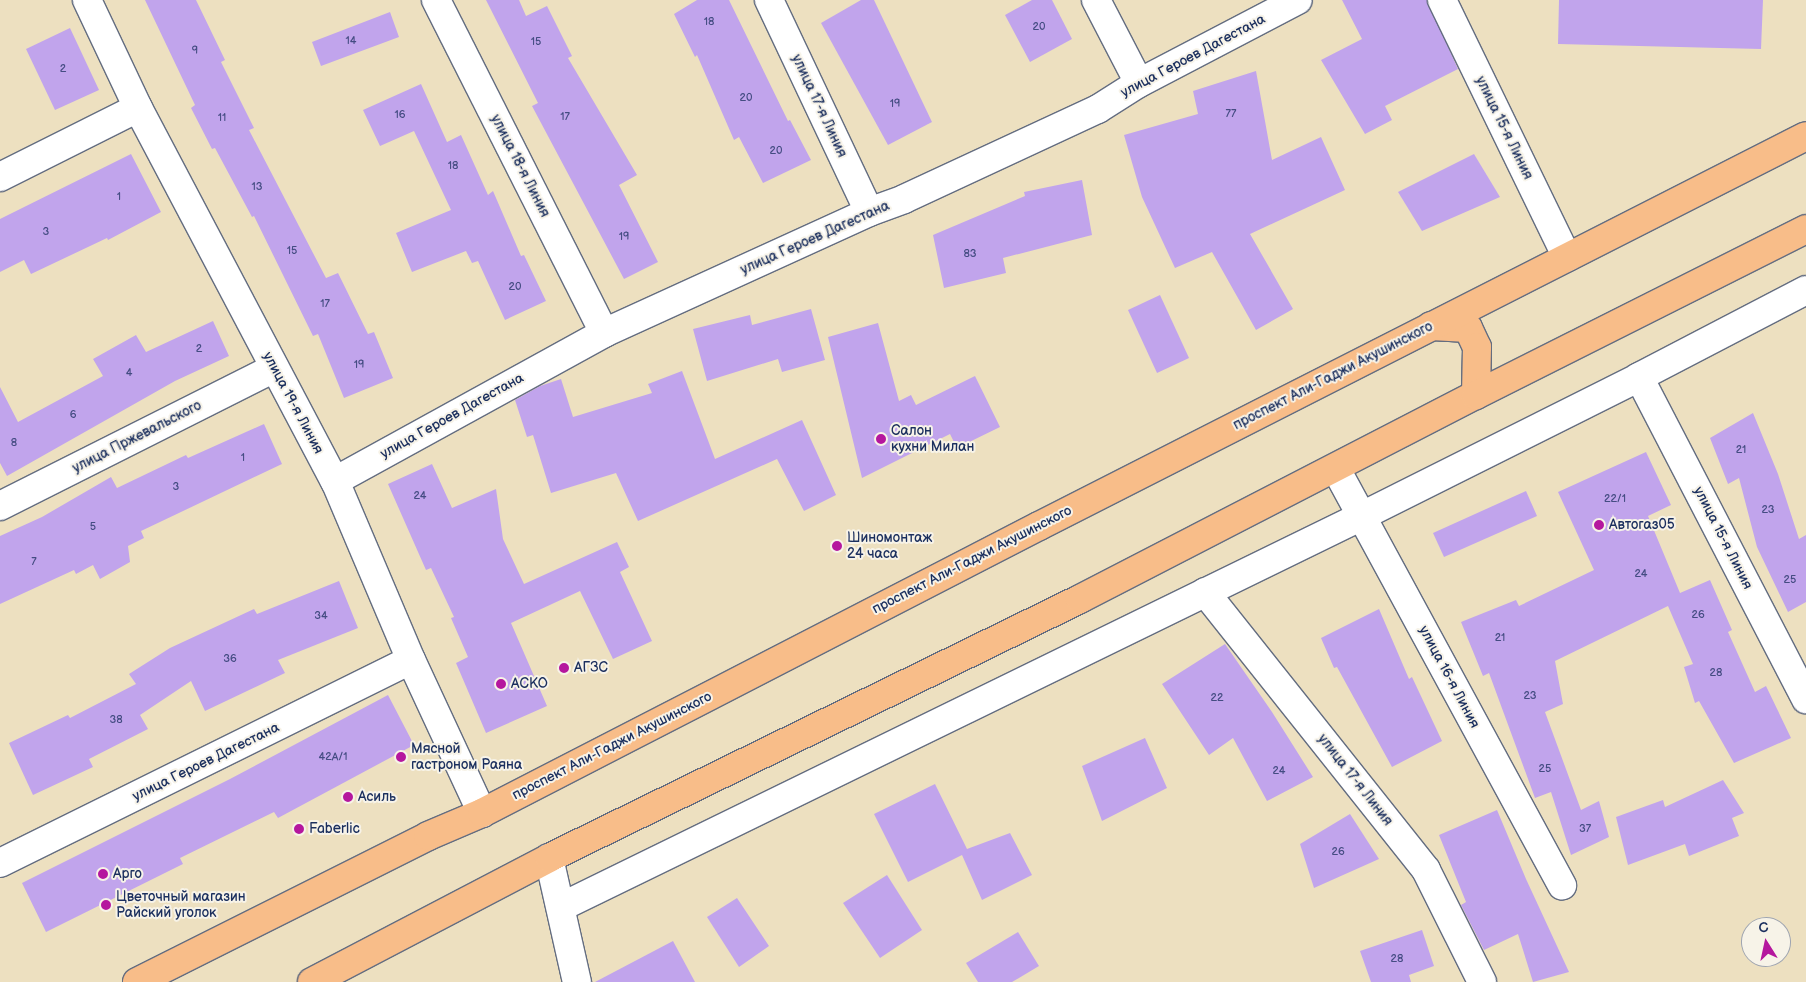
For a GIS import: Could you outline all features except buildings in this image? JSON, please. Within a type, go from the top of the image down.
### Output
[{"type":"main road","name":"проспект Али-Гаджи Акушинского","points":[[137,982],[428,836],[482,813],[1431,326],[1806,136]]},
{"type":"main road","points":[[312,982],[549,858],[1080,599],[1336,469],[1476,395],[1806,229]]},
{"type":"main road","points":[[1431,326],[1468,328],[1477,347],[1476,395]]},
{"type":"street","name":"улица 19-я Линия","points":[[87,0],[138,108],[335,481],[411,660],[482,813]]},
{"type":"street","name":"улица 18-я Линия","points":[[436,0],[604,333]]},
{"type":"street","name":"улица 17-я Линия","points":[[769,0],[869,212]]},
{"type":"street","points":[[1096,0],[1139,83]]},
{"type":"street","name":"улица Героев Дагестана","points":[[335,481],[604,333],[869,212],[904,199],[1098,109],[1139,83],[1298,0]]},
{"type":"street","name":"улица 15-я Линия","points":[[1442,0],[1566,257]]},
{"type":"street","points":[[0,177],[138,108]]},
{"type":"street","points":[[561,907],[1362,516],[1639,377],[1806,290]]},
{"type":"street","name":"улица Пржевальского","points":[[0,506],[274,368]]},
{"type":"street","name":"улица 15-я Линия","points":[[1639,377],[1806,698]]},
{"type":"street","name":"улица 16-я Линия","points":[[1336,469],[1562,886]]},
{"type":"street","name":"улица 17-я Линия","points":[[1205,592],[1426,870],[1482,982]]},
{"type":"street","name":"улица Героев Дагестана","points":[[0,863],[411,660]]},
{"type":"street","points":[[549,858],[577,982]]},
{"type":"place","name":"Салон кухни Милан","points":[[881,439]]},
{"type":"place","name":"Автогаз05","points":[[1599,525]]},
{"type":"place","name":"Шиномонтаж 24 часа","points":[[837,546]]},
{"type":"place","name":"АГЗС","points":[[564,668]]},
{"type":"place","name":"АСКО","points":[[501,684]]},
{"type":"place","name":"Мясной гастроном Раяна","points":[[401,757]]},
{"type":"place","name":"Асиль","points":[[348,797]]},
{"type":"place","name":"Faberlic","points":[[299,829]]},
{"type":"place","name":"Арго","points":[[103,874]]},
{"type":"place","name":"Цветочный магазин Райский уголок","points":[[106,905]]}]
